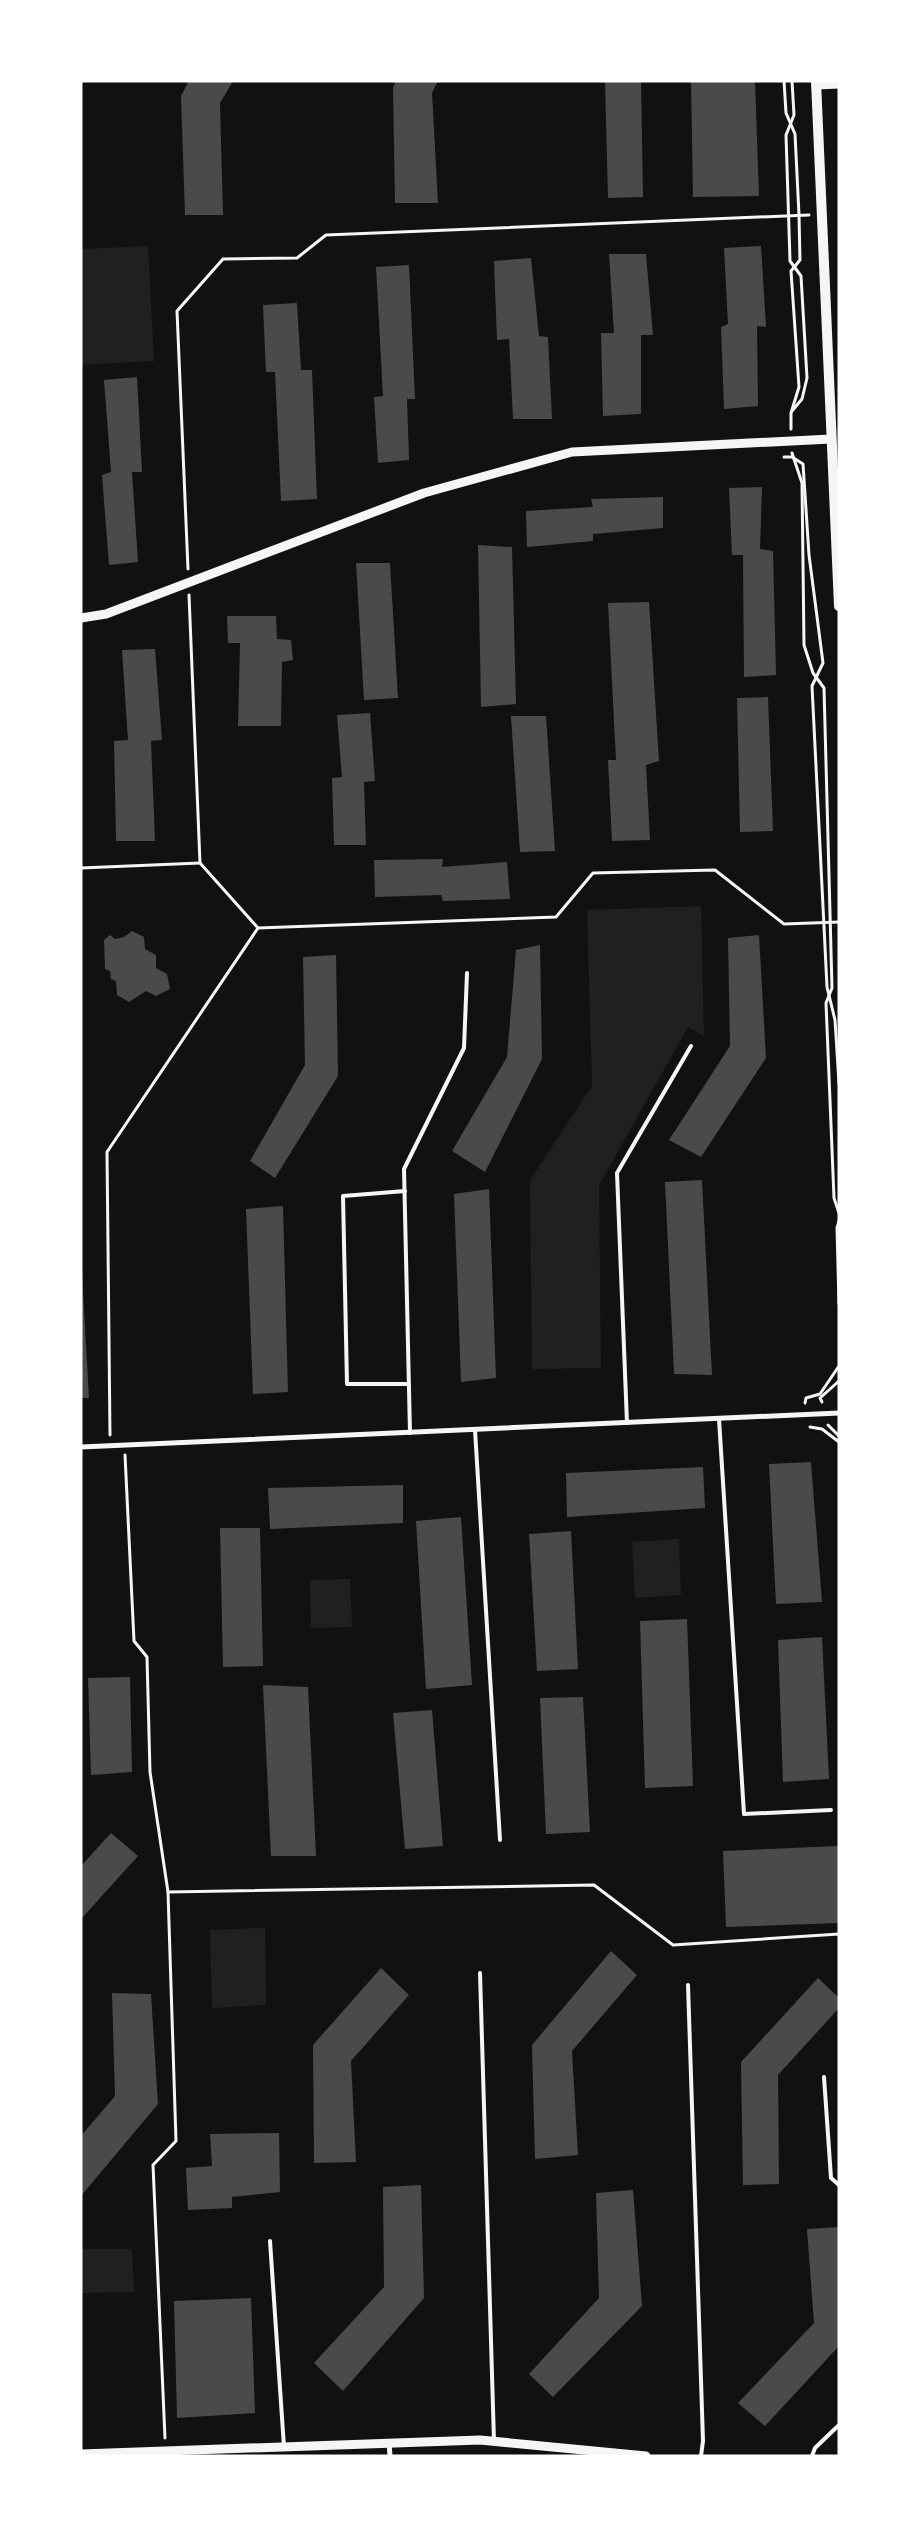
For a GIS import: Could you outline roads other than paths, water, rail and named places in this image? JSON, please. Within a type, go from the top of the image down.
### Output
[{"type":"main road","points":[[816,83],[839,606]]},
{"type":"street","points":[[816,83],[839,84]]},
{"type":"street","points":[[81,618],[106,614],[424,493],[572,452],[831,439]]},
{"type":"street","points":[[81,1447],[839,1413]]},
{"type":"street","points":[[81,2454],[494,2441],[646,2456]]},
{"type":"street","points":[[389,2443],[390,2456]]},
{"type":"lane","points":[[410,1433],[404,1169],[464,1048],[467,972]]},
{"type":"lane","points":[[626,1423],[617,1173],[691,1046]]},
{"type":"lane","points":[[405,1191],[343,1196],[347,1384],[409,1384]]},
{"type":"lane","points":[[719,1419],[744,1814],[831,1810]]},
{"type":"lane","points":[[475,1430],[500,1840]]},
{"type":"lane","points":[[480,1973],[494,2441]]},
{"type":"lane","points":[[688,1985],[703,2432],[701,2456]]},
{"type":"lane","points":[[824,2077],[831,2178],[839,2184]]},
{"type":"lane","points":[[270,2241],[284,2447]]},
{"type":"lane","points":[[812,2456],[815,2448],[839,2425]]}]
